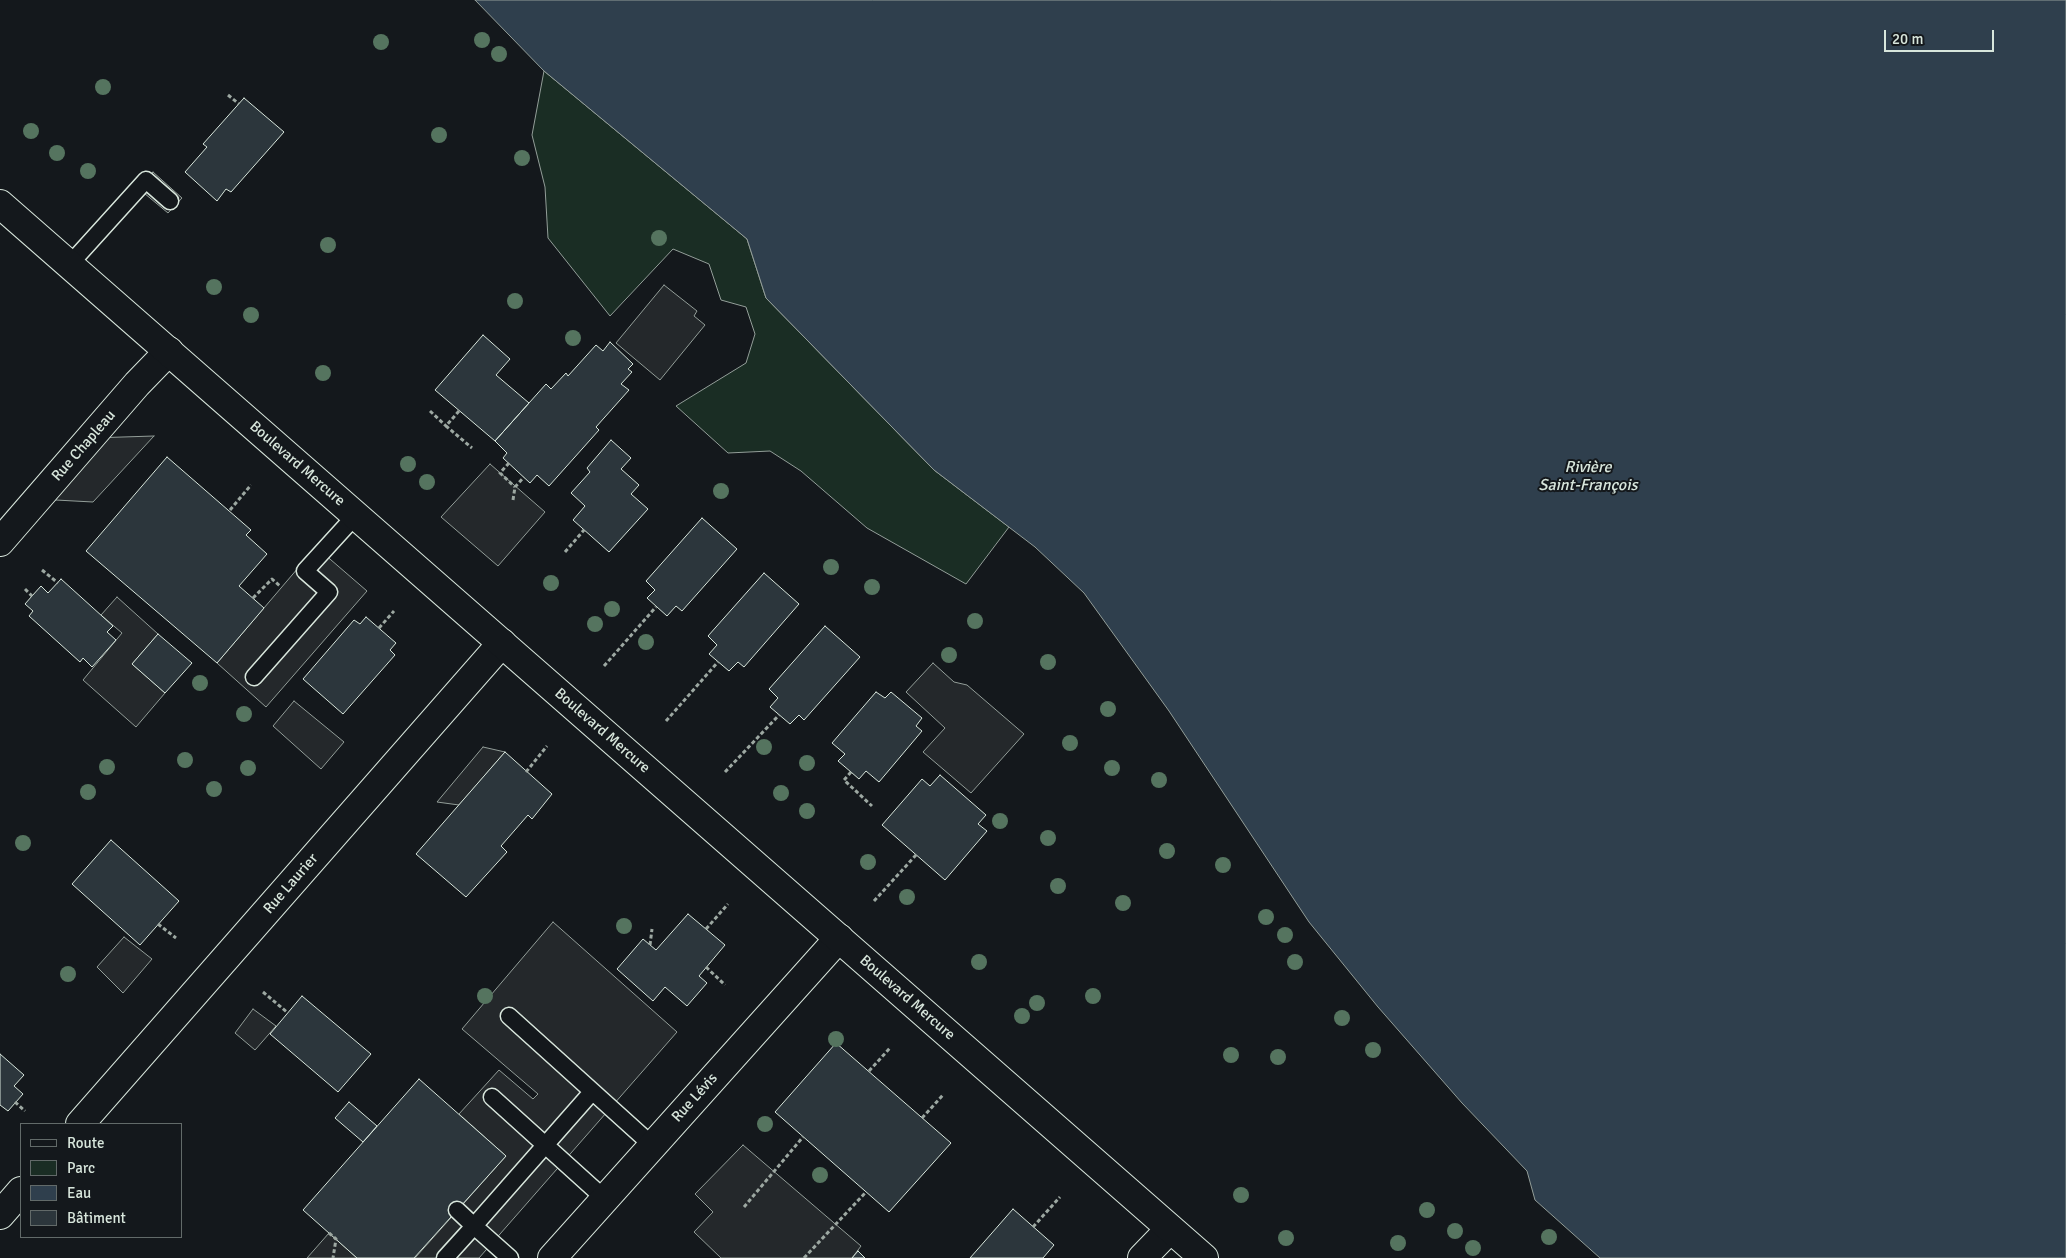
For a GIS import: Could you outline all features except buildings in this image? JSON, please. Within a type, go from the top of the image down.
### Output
[{"type":"street","name":"Boulevard Mercure","points":[[0,204],[1204,1258]]},
{"type":"street","name":"Rue Chapleau","points":[[0,542],[137,384],[169,351]]},
{"type":"street","name":"Rue Laurier","points":[[81,1123],[502,643]]},
{"type":"street","name":"Rue Lévis","points":[[552,1258],[838,938]]},
{"type":"street","points":[[0,1215],[20,1192]]},
{"type":"street","points":[[1142,1258],[1170,1229]]},
{"type":"lane","points":[[70,264],[146,180],[170,201]]},
{"type":"lane","points":[[254,677],[329,592],[305,571],[356,516]]},
{"type":"lane","points":[[509,1016],[653,1146]]},
{"type":"lane","points":[[445,1258],[592,1092]]},
{"type":"lane","points":[[492,1097],[605,1199]]},
{"type":"lane","points":[[457,1210],[510,1258]]},
{"type":"path","points":[[228,94],[239,104]]},
{"type":"path","points":[[446,426],[459,411]]},
{"type":"path","points":[[430,412],[472,448]]},
{"type":"path","points":[[509,464],[500,472],[515,487]]},
{"type":"path","points":[[512,500],[515,487],[524,477]]},
{"type":"path","points":[[230,510],[251,485]]},
{"type":"path","points":[[566,552],[584,530]]},
{"type":"path","points":[[42,570],[58,583]]},
{"type":"path","points":[[253,598],[272,579],[311,613]]},
{"type":"path","points":[[25,589],[32,596]]},
{"type":"path","points":[[604,666],[656,607]]},
{"type":"path","points":[[379,628],[394,611]]},
{"type":"path","points":[[666,721],[718,662]]},
{"type":"path","points":[[725,772],[780,715]]},
{"type":"path","points":[[526,772],[547,746]]},
{"type":"path","points":[[851,772],[844,780],[872,806]]},
{"type":"path","points":[[874,901],[916,855]]},
{"type":"path","points":[[706,929],[728,904]]},
{"type":"path","points":[[158,924],[176,938]]},
{"type":"path","points":[[650,945],[652,929]]},
{"type":"path","points":[[706,967],[725,985]]},
{"type":"path","points":[[263,992],[288,1013]]},
{"type":"path","points":[[869,1071],[890,1048]]},
{"type":"path","points":[[922,1118],[943,1094]]},
{"type":"path","points":[[15,1102],[25,1111]]},
{"type":"path","points":[[744,1207],[803,1137]]},
{"type":"path","points":[[804,1258],[866,1192]]},
{"type":"path","points":[[1033,1227],[1060,1197]]},
{"type":"path","points":[[329,1233],[336,1239],[333,1258]]},
{"type":"green space","points":[[544,71],[747,239],[766,298],[934,470],[1009,527],[966,584],[867,528],[801,471],[770,451],[728,453],[676,406],[746,363],[755,334],[746,307],[721,300],[709,264],[673,249],[610,316],[548,238],[545,187],[532,135]]},
{"type":"shaded area","points":[[153,172],[182,198],[168,213],[138,188]]},
{"type":"shaded area","points":[[664,285],[697,311],[694,316],[705,325],[660,380],[616,343]]},
{"type":"shaded area","points":[[154,436],[93,502],[37,499],[91,438]]},
{"type":"shaded area","points":[[490,464],[545,512],[498,566],[441,517]]},
{"type":"shaded area","points":[[316,547],[367,591],[266,707],[217,663]]},
{"type":"shaded area","points":[[117,597],[158,634],[132,664],[165,693],[136,727],[83,680],[122,633],[101,615]]},
{"type":"shaded area","points":[[933,663],[954,682],[967,685],[1024,734],[971,793],[923,752],[945,728],[906,692]]},
{"type":"shaded area","points":[[294,701],[344,742],[321,769],[273,726]]},
{"type":"shaded area","points":[[483,747],[505,752],[459,805],[437,802]]},
{"type":"shaded area","points":[[553,922],[677,1032],[479,1258],[415,1258],[506,1156],[459,1114],[499,1070],[533,1099],[538,1094],[462,1029]]},
{"type":"shaded area","points":[[124,937],[152,959],[123,993],[97,967]]},
{"type":"shaded area","points":[[253,1009],[276,1026],[255,1050],[235,1033]]},
{"type":"shaded area","points":[[743,1145],[861,1246],[852,1258],[721,1258],[694,1232],[713,1212],[695,1194]]},
{"type":"shaded area","points":[[329,1233],[357,1258],[307,1258]]},
{"type":"water","name":"Rivière Saint-François","points":[[475,0],[2066,0],[2066,1258],[1600,1258],[1535,1200],[1527,1171],[1462,1103],[1378,1007],[1309,922],[1169,711],[1084,593],[1035,547],[934,470],[766,298],[747,239],[544,71]]}]
